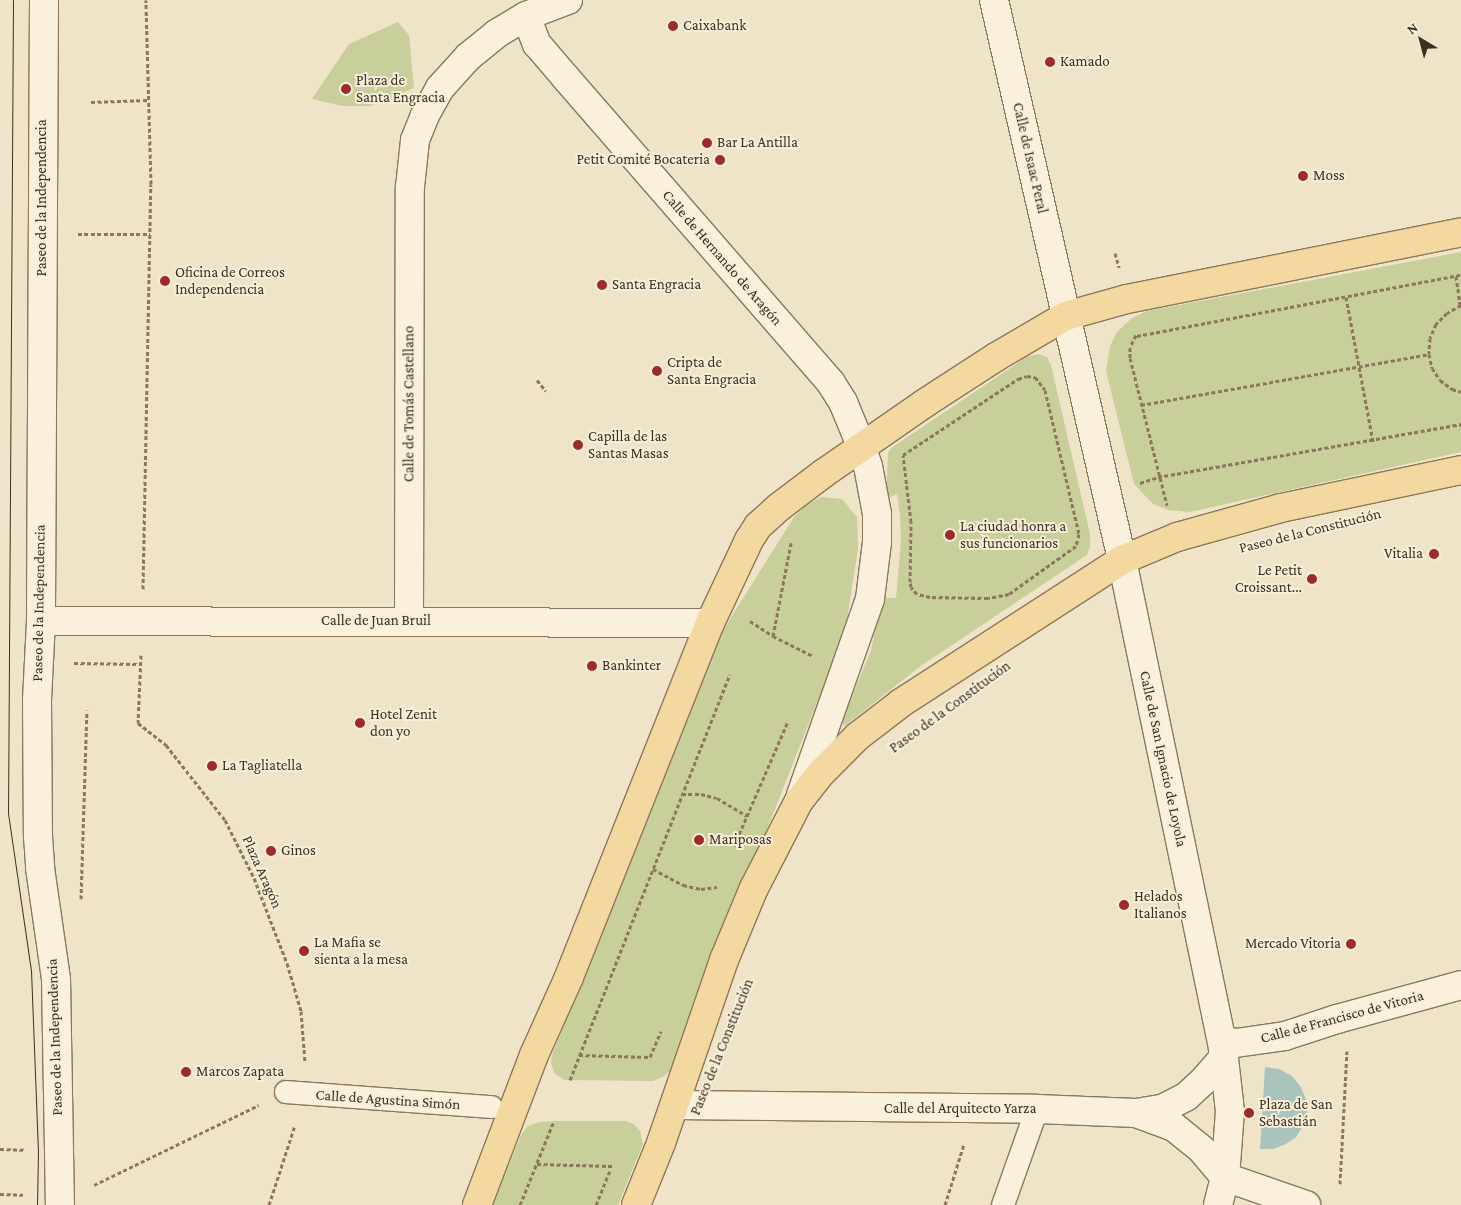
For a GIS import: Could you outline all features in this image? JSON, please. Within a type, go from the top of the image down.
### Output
[{"type":"main road","points":[[477,1205],[534,1055],[569,977],[710,623],[749,540],[758,526],[802,490],[862,448],[996,357],[1066,316],[1127,299],[1461,232]]},
{"type":"main road","name":"Paseo de la Constitución","points":[[636,1205],[675,1106],[724,960],[754,888],[799,801],[839,753],[900,703],[1122,560],[1177,537],[1281,508],[1461,470]]},
{"type":"street","name":"Paseo de la Independencia","points":[[44,0],[41,621],[38,682],[39,844],[42,885],[56,979],[60,1205]]},
{"type":"street","points":[[526,16],[568,0]]},
{"type":"street","name":"Calle de Isaac Peral","points":[[994,0],[1066,316]]},
{"type":"street","name":"Calle de Hernando de Aragón","points":[[526,16],[537,44],[831,383],[843,402],[862,448]]},
{"type":"street","name":"Calle de Tomás Castellano","points":[[409,621],[410,187],[415,140],[424,115],[440,88],[462,63],[496,34],[526,16]]},
{"type":"street","name":"Calle de San Ignacio de Loyola","points":[[1066,316],[1122,560],[1223,1049],[1230,1111],[1225,1177],[1218,1205]]},
{"type":"street","name":"Paseo de la Constitución","points":[[799,801],[870,599],[877,542],[877,514],[868,466],[862,448]]},
{"type":"street","name":"Calle de Juan Bruil","points":[[41,621],[710,623]]},
{"type":"street","name":"Calle de Francisco de Vitoria","points":[[1223,1049],[1236,1043],[1285,1036],[1337,1019],[1461,985]]},
{"type":"street","name":"Calle del Arquitecto Yarza","points":[[675,1106],[1136,1113],[1162,1109],[1187,1096],[1205,1079],[1223,1049]]},
{"type":"street","name":"Calle de Agustina Simón","points":[[286,1092],[490,1107]]},
{"type":"street","points":[[1002,1205],[1037,1110]]},
{"type":"street","points":[[1136,1113],[1174,1127],[1202,1150],[1225,1177],[1306,1205]]},
{"type":"path","points":[[143,584],[151,184],[146,0]]},
{"type":"path","points":[[90,102],[148,100]]},
{"type":"path","points":[[72,234],[150,234]]},
{"type":"path","points":[[1115,253],[1119,268]]},
{"type":"path","points":[[1168,510],[1158,478],[1130,358],[1130,347],[1137,336],[1461,275]]},
{"type":"path","points":[[1456,276],[1461,305],[1447,313],[1436,324],[1430,338],[1428,354],[1432,368],[1440,380],[1461,392]]},
{"type":"path","points":[[1346,297],[1373,441]]},
{"type":"path","points":[[1142,405],[1428,354]]},
{"type":"path","points":[[1035,377],[1045,390],[1079,534],[1076,546],[1009,594],[988,598],[930,597],[917,594],[911,587],[910,582],[911,522],[904,469],[904,455],[906,451],[1018,378],[1035,377]]},
{"type":"path","points":[[537,380],[546,390]]},
{"type":"path","points":[[1134,484],[1158,478],[1461,424]]},
{"type":"path","points":[[773,636],[792,540]]},
{"type":"path","points":[[747,629],[751,620],[773,636],[815,658],[819,648]]},
{"type":"path","points":[[69,663],[140,664],[141,648]]},
{"type":"path","name":"Plaza Aragón","points":[[140,664],[138,722],[166,745],[225,820],[254,878],[286,962],[301,1011],[305,1062]]},
{"type":"path","points":[[570,1080],[733,666]]},
{"type":"path","points":[[732,852],[789,719]]},
{"type":"path","points":[[682,794],[700,794],[717,798],[747,816]]},
{"type":"path","points":[[653,869],[682,885],[701,889],[717,887]]},
{"type":"path","points":[[714,896],[721,878]]},
{"type":"path","points":[[579,1055],[650,1057],[661,1030]]},
{"type":"path","points":[[1340,1184],[1347,1048]]},
{"type":"path","points":[[91,1187],[286,1092]]},
{"type":"path","points":[[520,1205],[554,1121]]},
{"type":"path","points":[[269,1205],[294,1130]]},
{"type":"path","points":[[945,1205],[964,1144]]},
{"type":"path","points":[[537,1164],[612,1166]]},
{"type":"path","points":[[0,1194],[23,1195]]},
{"type":"green space","points":[[398,22],[409,35],[414,88],[370,106],[343,106],[312,99],[349,44]]},
{"type":"green space","points":[[1461,252],[1461,452],[1190,512],[1168,510],[1153,504],[1134,484],[1106,371],[1110,346],[1117,332],[1132,318],[1147,311]]},
{"type":"green space","points":[[1038,354],[1047,357],[1051,365],[1090,534],[1090,547],[1087,555],[922,665],[846,725],[843,725],[842,721],[871,650],[882,598],[896,598],[901,540],[900,516],[897,494],[886,499],[888,453],[891,448],[1028,356]]},
{"type":"green space","points":[[821,497],[842,499],[857,517],[858,549],[845,632],[672,1069],[663,1077],[653,1081],[564,1080],[554,1073],[551,1062],[552,1055],[723,630],[794,517],[805,506]]},
{"type":"green space","points":[[626,1121],[634,1124],[640,1131],[643,1144],[618,1205],[493,1205],[521,1135],[528,1126],[540,1122]]},
{"type":"water","points":[[1265,1067],[1279,1069],[1292,1076],[1301,1087],[1306,1100],[1307,1114],[1303,1126],[1296,1137],[1286,1144],[1273,1149],[1260,1149]]},
{"type":"tram line","points":[[13,0],[8,813],[31,970],[38,1150],[37,1205]]},
{"type":"place","name":"Caixabank","points":[[673,26]]},
{"type":"place","name":"Kamado","points":[[1050,62]]},
{"type":"place","name":"Plaza de Santa Engracia","points":[[346,89]]},
{"type":"place","name":"Bar La Antilla","points":[[707,143]]},
{"type":"place","name":"Petit Comité Bocateria","points":[[720,160]]},
{"type":"place","name":"Moss","points":[[1303,176]]},
{"type":"place","name":"Oficina de Correos Independencia","points":[[165,281]]},
{"type":"place","name":"Santa Engracia","points":[[602,285]]},
{"type":"place","name":"Cripta de Santa Engracia","points":[[657,371]]},
{"type":"place","name":"Capilla de las Santas Masas","points":[[578,445]]},
{"type":"place","name":"La ciudad honra a sus funcionarios","points":[[950,535]]},
{"type":"place","name":"Vitalia","points":[[1434,554]]},
{"type":"place","name":"Le Petit Croissant...","points":[[1312,579]]},
{"type":"place","name":"Bankinter","points":[[592,666]]},
{"type":"place","name":"Hotel Zenit don yo","points":[[360,723]]},
{"type":"place","name":"La Tagliatella","points":[[212,766]]},
{"type":"place","name":"Mariposas","points":[[699,840]]},
{"type":"place","name":"Ginos","points":[[271,851]]},
{"type":"place","name":"Helados Italianos","points":[[1124,905]]},
{"type":"place","name":"Mercado Vitoria","points":[[1351,944]]},
{"type":"place","name":"La Mafia se sienta a la mesa","points":[[304,951]]},
{"type":"place","name":"Marcos Zapata","points":[[186,1072]]},
{"type":"place","name":"Plaza de San Sebastián","points":[[1249,1113]]}]
